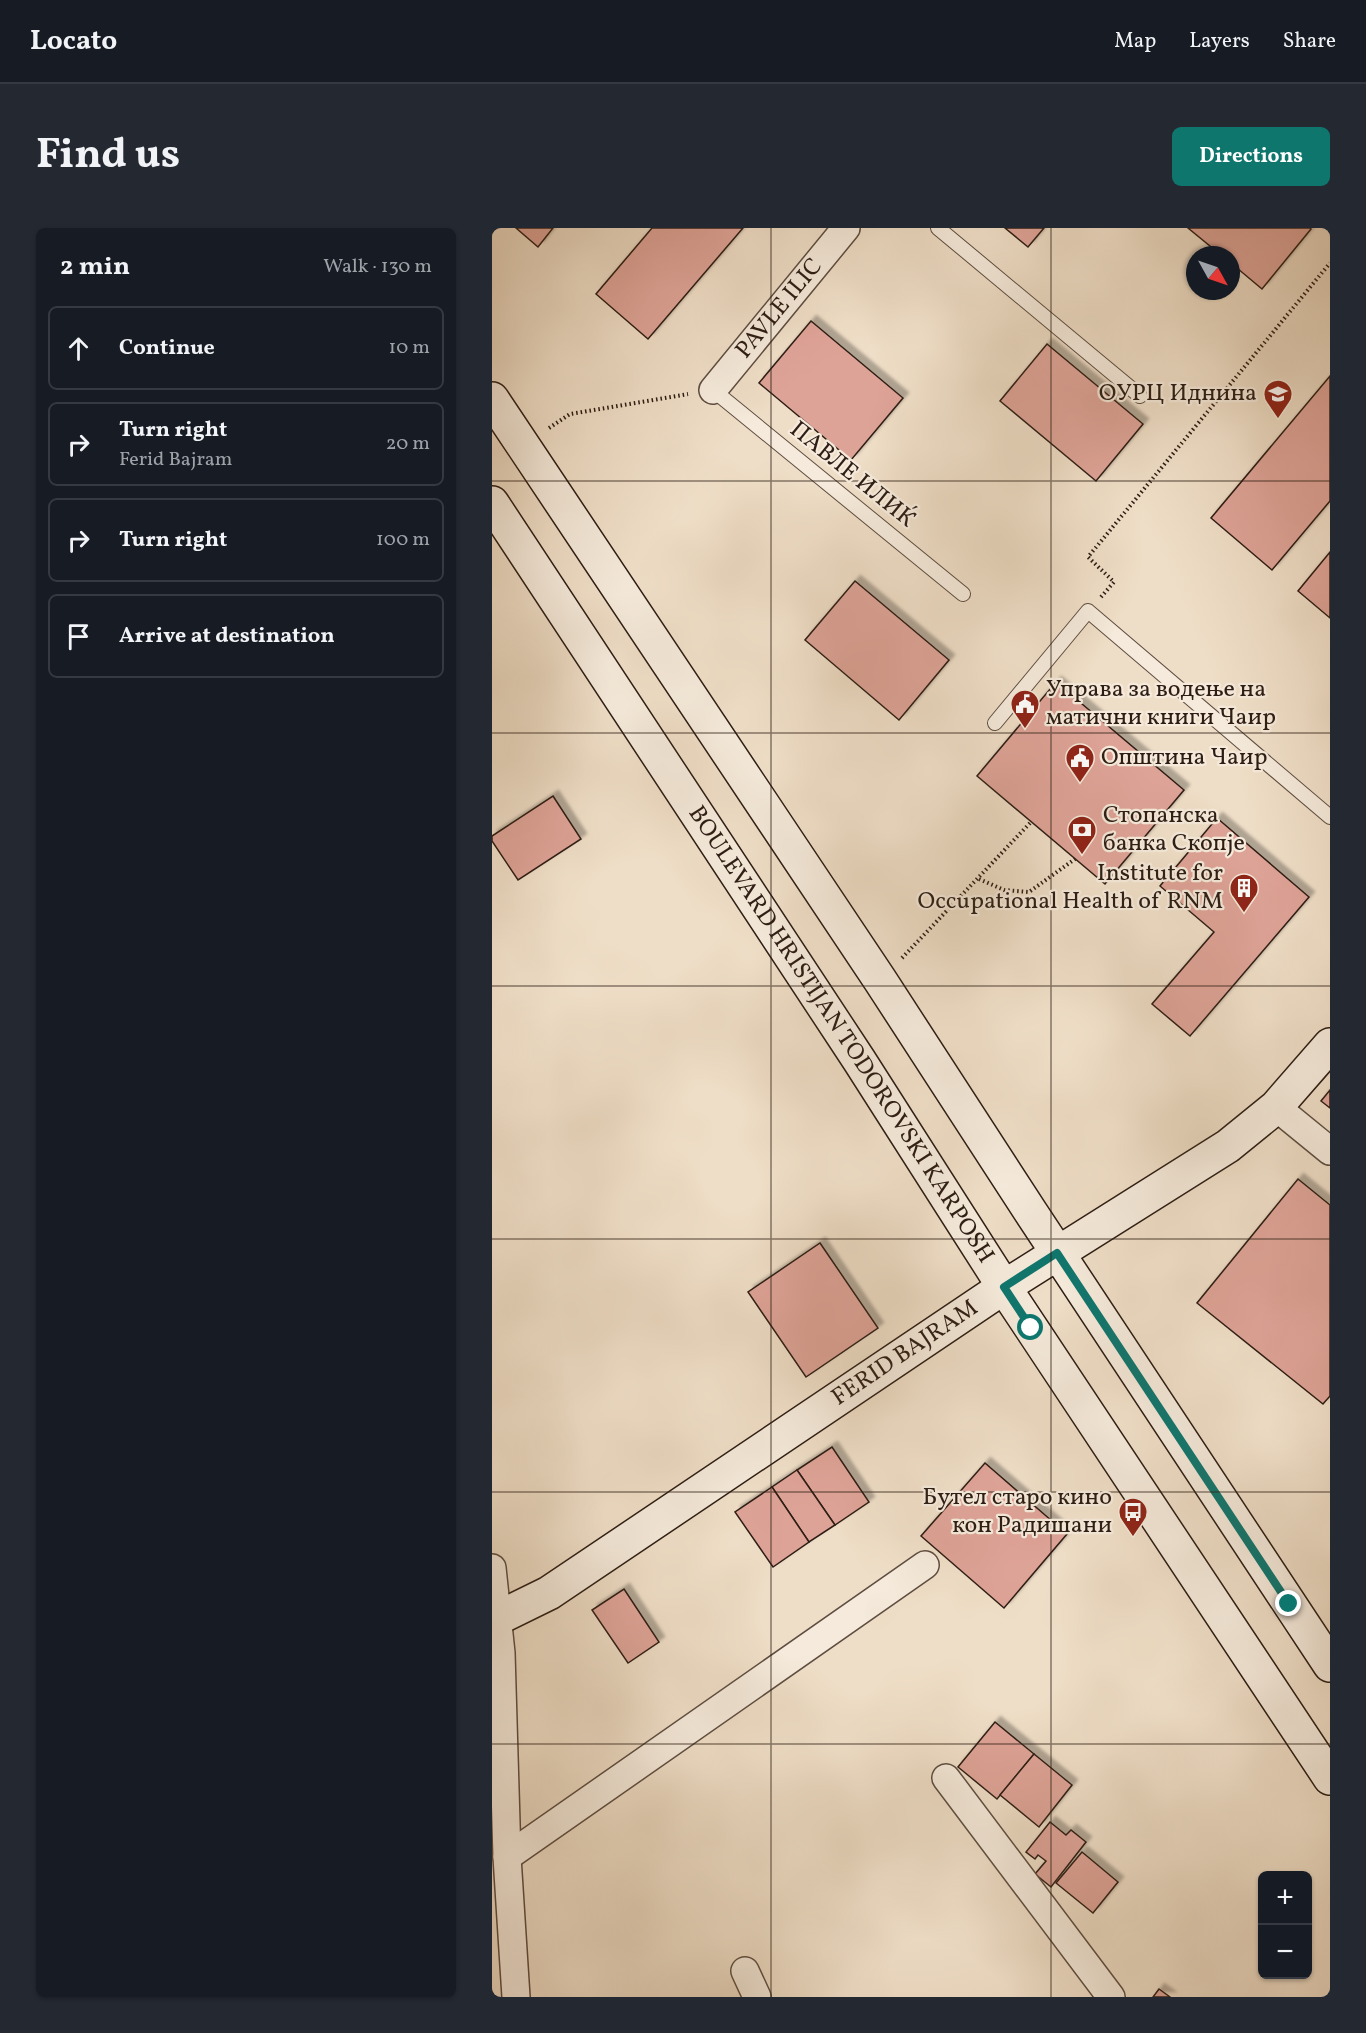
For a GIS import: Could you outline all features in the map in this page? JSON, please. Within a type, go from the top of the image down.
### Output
[{"type":"street","name":"PAVLE ILIC","points":[[713,390],[846,228]]},
{"type":"street","points":[[492,399],[880,980],[1057,1253],[1330,1665]]},
{"type":"street","name":"BOULEVARD HRISTIJAN TODOROVSKI KARPOSH","points":[[492,503],[539,578],[859,1060],[1004,1287],[1330,1778]]},
{"type":"street","name":"FERID BAJRAM","points":[[495,1618],[549,1593],[1004,1287],[1228,1146],[1276,1107],[1330,1045]]},
{"type":"street","points":[[1276,1107],[1330,1151]]},
{"type":"street","points":[[507,1857],[925,1565]]},
{"type":"street","points":[[492,1568],[516,1997]]},
{"type":"street","points":[[946,1778],[1110,1997]]},
{"type":"street","points":[[745,1971],[757,1997]]},
{"type":"lane","points":[[938,228],[1140,396]]},
{"type":"lane","name":"ПАВЛЕ ИЛИЌ","points":[[713,390],[963,594]]},
{"type":"lane","points":[[995,723],[1088,611],[1330,817]]},
{"type":"path","points":[[1088,611],[1114,582],[1088,557],[1330,263]]},
{"type":"path","points":[[522,445],[570,414],[713,390]]},
{"type":"path","points":[[880,980],[1031,822]]},
{"type":"path","points":[[979,879],[1004,890],[1029,892],[1075,858]]},
{"type":"building","points":[[516,228],[553,228],[538,247]]},
{"type":"building","points":[[652,228],[743,228],[648,339],[596,294]]},
{"type":"building","points":[[1005,228],[1044,228],[1028,247]]},
{"type":"building","points":[[1188,228],[1311,229],[1262,289],[1240,271],[1240,246],[1210,246]]},
{"type":"building","points":[[811,321],[903,398],[851,460],[759,383]]},
{"type":"building","points":[[1047,344],[1143,424],[1096,481],[1000,401]]},
{"type":"building","points":[[1330,376],[1330,501],[1272,570],[1211,518]]},
{"type":"building","points":[[1330,552],[1330,618],[1298,591]]},
{"type":"building","points":[[855,581],[949,660],[899,720],[805,640]]},
{"type":"building","name":"Општина Чаир","points":[[1056,682],[1184,790],[1105,884],[977,776]]},
{"type":"building","points":[[553,796],[581,839],[518,880],[492,841],[492,836]]},
{"type":"building","name":"Institute for Occupational Health of RNM","points":[[1217,818],[1309,897],[1190,1036],[1152,1004],[1214,932],[1160,886]]},
{"type":"building","points":[[1330,1090],[1330,1108],[1321,1101]]},
{"type":"building","points":[[1298,1179],[1330,1205],[1330,1396],[1323,1404],[1197,1303]]},
{"type":"building","points":[[820,1243],[878,1328],[806,1377],[748,1292]]},
{"type":"building","points":[[832,1447],[869,1502],[835,1525],[797,1470]]},
{"type":"building","points":[[985,1463],[1067,1534],[1004,1608],[921,1536]]},
{"type":"building","points":[[797,1470],[835,1525],[809,1542],[772,1487]]},
{"type":"building","points":[[772,1487],[809,1542],[773,1567],[735,1512]]},
{"type":"building","points":[[624,1589],[659,1642],[628,1663],[592,1610]]},
{"type":"building","points":[[995,1722],[1034,1754],[997,1799],[958,1767]]},
{"type":"building","points":[[1034,1754],[1072,1785],[1039,1827],[1000,1795]]},
{"type":"building","points":[[1050,1822],[1066,1835],[1071,1830],[1086,1842],[1051,1887],[1035,1874],[1046,1861],[1038,1855],[1035,1859],[1026,1852]]},
{"type":"building","points":[[1082,1852],[1118,1882],[1093,1913],[1056,1883]]},
{"type":"building","points":[[1159,1989],[1170,1997],[1153,1997]]},
{"type":"place","name":"ОУРЦ Иднина","points":[[1278,420]]},
{"type":"place","name":"Управа за водење на матични книги Чаир","points":[[1025,730]]},
{"type":"place","name":"Општина Чаир","points":[[1080,784]]},
{"type":"place","name":"Стопанска банка Скопје","points":[[1082,856]]},
{"type":"place","name":"Institute for Occupational Health of RNM","points":[[1244,914]]},
{"type":"place","name":"Бутел старо кино кон Радишани","points":[[1133,1538]]},
{"type":"route","points":[[1031,1328],[1004,1287],[1057,1253],[1087,1295],[1158,1407],[1289,1604]]}]
